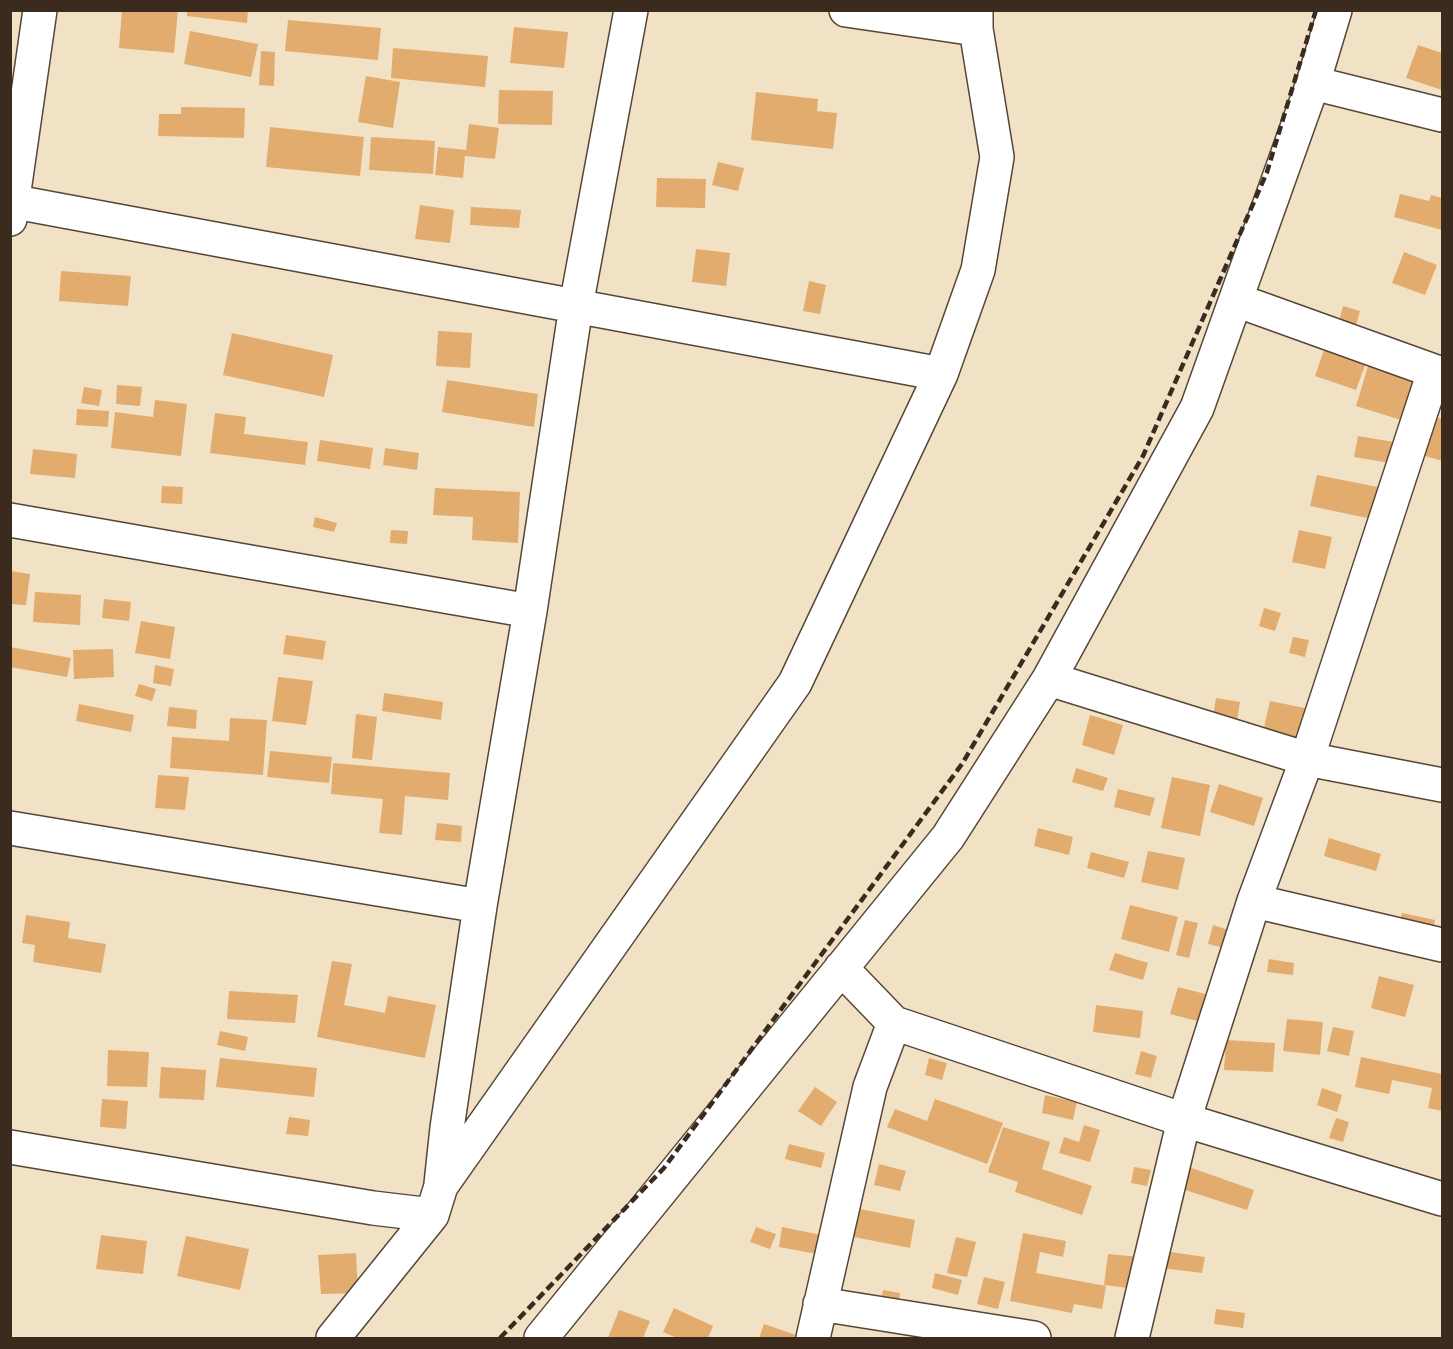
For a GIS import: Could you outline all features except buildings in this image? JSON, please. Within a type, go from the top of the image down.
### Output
[{"type":"street","points":[[40,10],[11,207],[576,306],[941,374]]},
{"type":"street","points":[[436,1201],[480,906],[530,611],[576,306],[631,10]]},
{"type":"street","points":[[333,1338],[436,1201],[795,683],[941,374],[978,270],[997,156],[976,20],[846,10]]},
{"type":"street","points":[[541,1338],[948,837],[1049,679],[1197,408],[1314,83],[1335,10]]},
{"type":"street","points":[[1314,83],[1443,115]]},
{"type":"street","points":[[1132,1338],[1184,1120],[1254,901],[1307,759],[1438,373],[1236,300]]},
{"type":"street","points":[[10,520],[530,611]]},
{"type":"street","points":[[1049,679],[1307,759],[1443,785]]},
{"type":"street","points":[[10,828],[480,906]]},
{"type":"street","points":[[1254,901],[1443,945]]},
{"type":"street","points":[[841,968],[894,1023],[1184,1120],[1443,1199]]},
{"type":"street","points":[[813,1338],[870,1087],[894,1023]]},
{"type":"street","points":[[10,1147],[373,1208],[436,1201]]},
{"type":"street","points":[[820,1304],[1034,1338]]},
{"type":"railway","points":[[500,1338],[664,1168],[962,764],[1143,456],[1267,172],[1316,10]]}]
